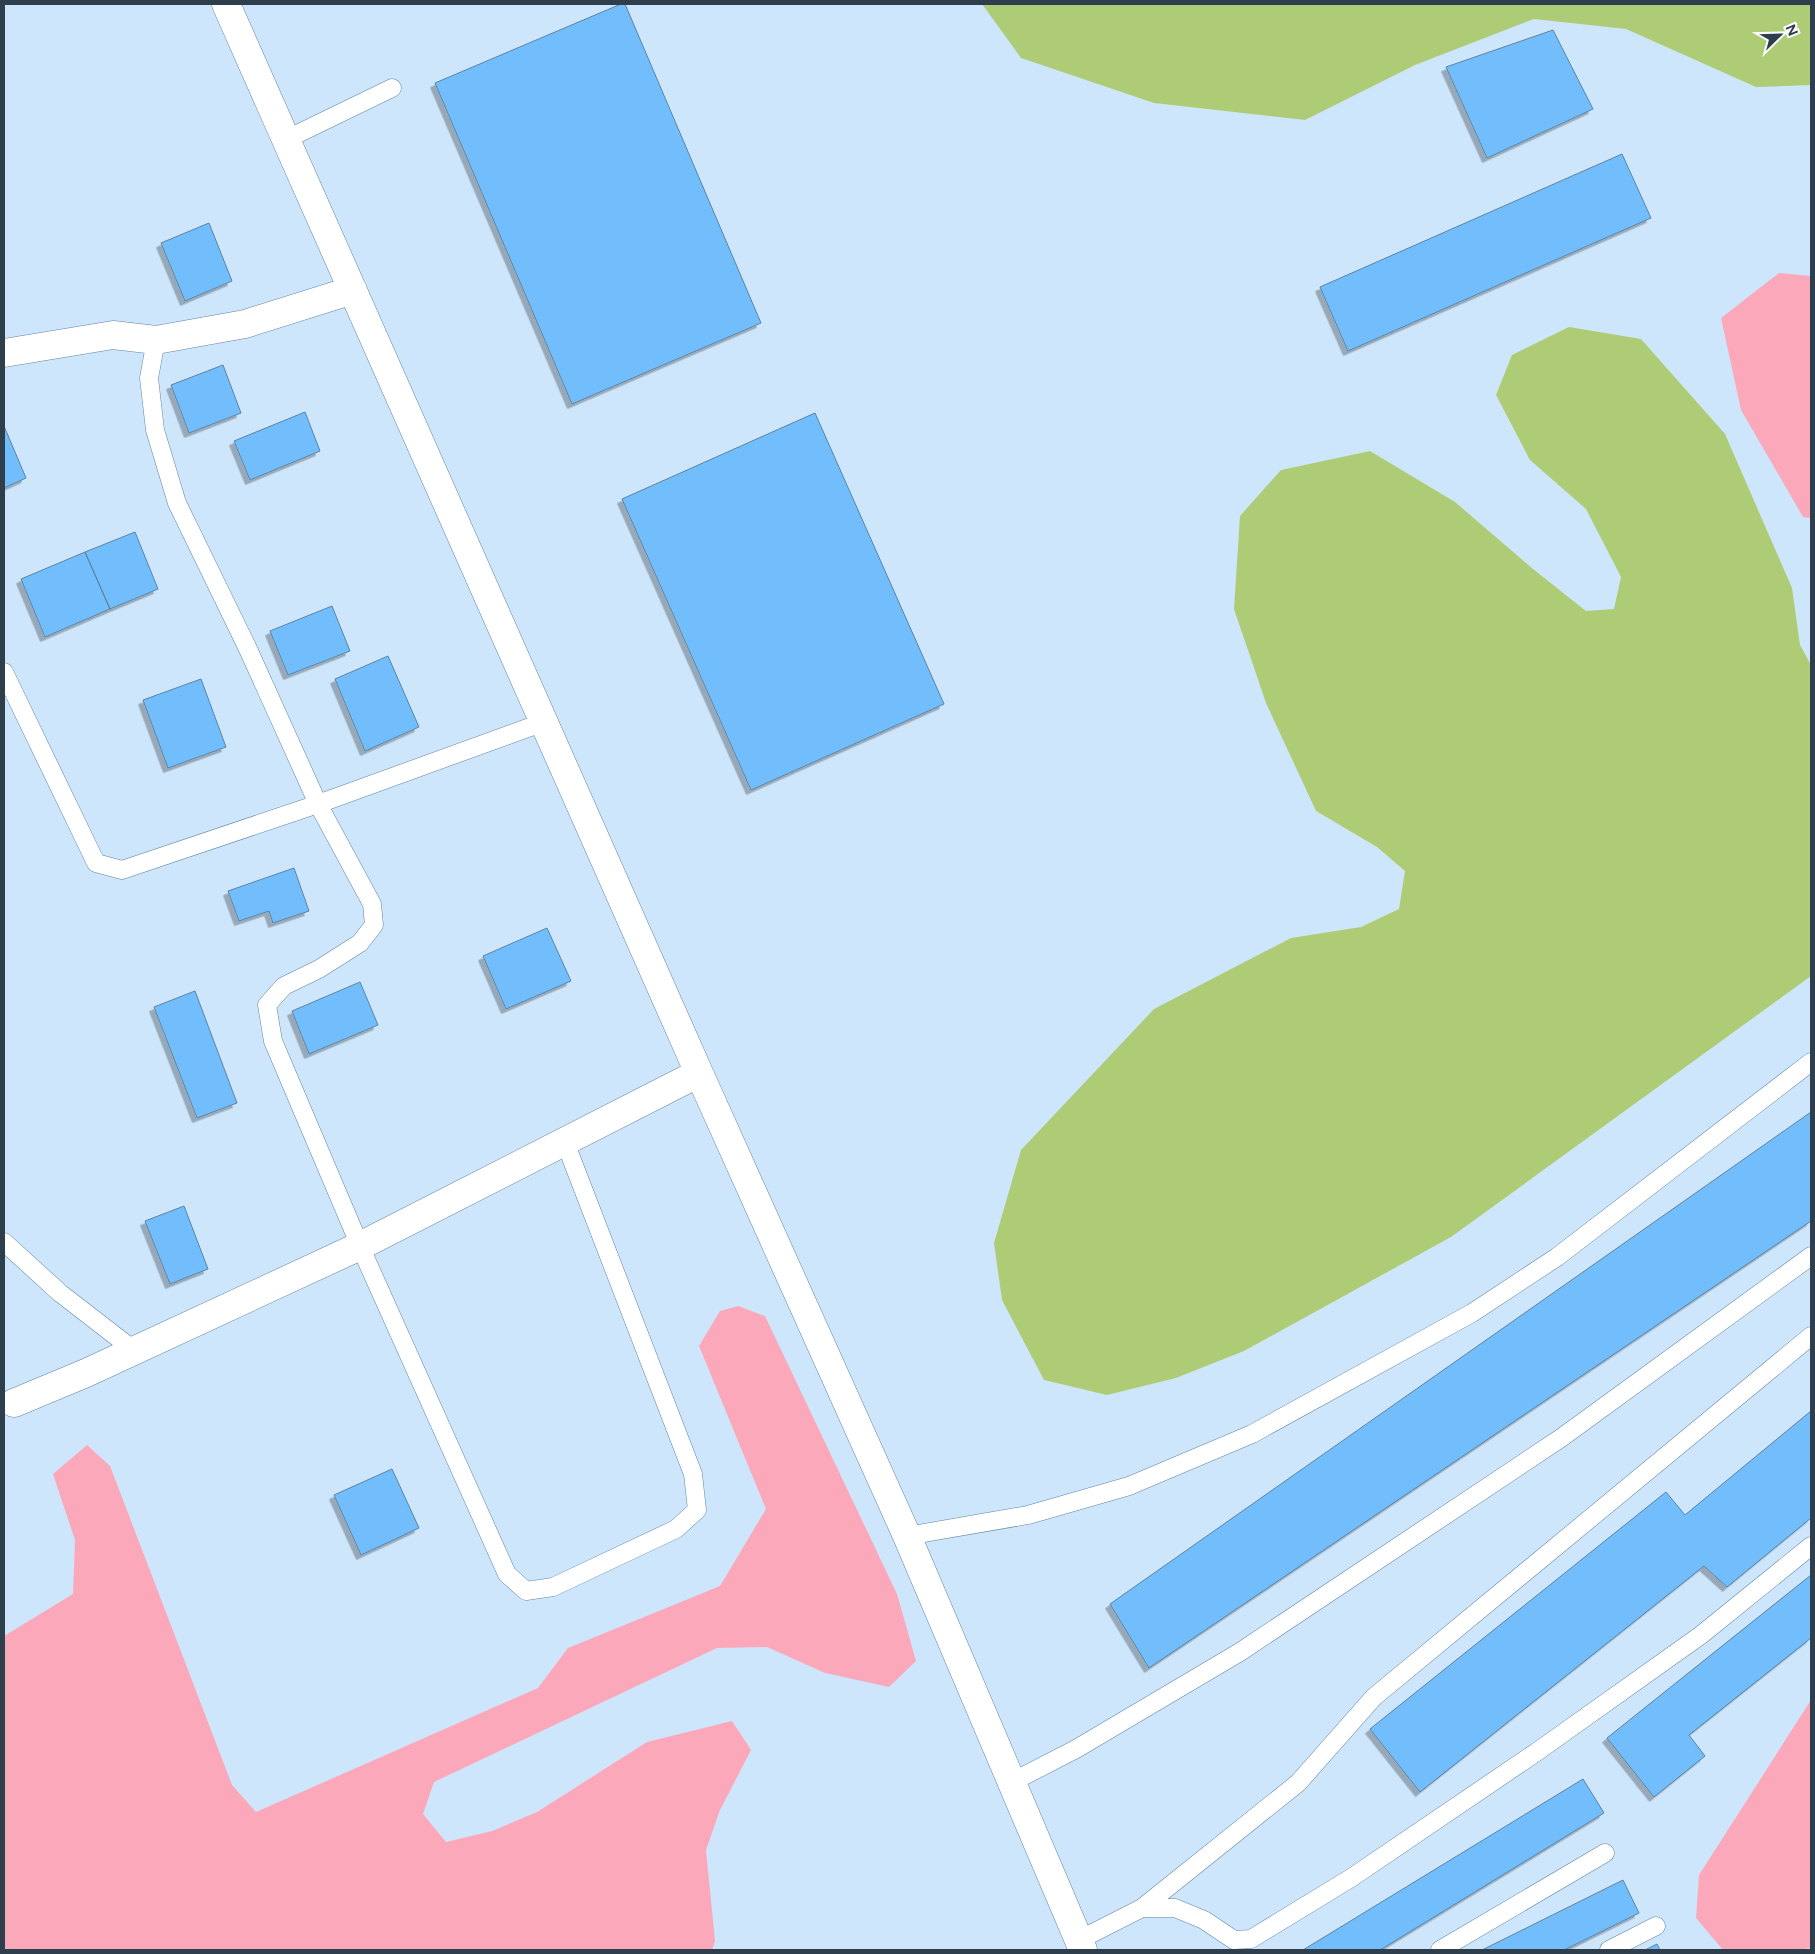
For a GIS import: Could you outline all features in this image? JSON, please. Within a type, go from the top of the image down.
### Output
[{"type":"street","points":[[226,4],[699,1073],[907,1536],[1081,1945]]},
{"type":"street","points":[[4,353],[113,336],[156,340],[245,324],[353,290]]},
{"type":"street","points":[[14,1403],[135,1351],[360,1246],[699,1073]]},
{"type":"lane","points":[[287,139],[392,88]]},
{"type":"lane","points":[[156,340],[149,378],[154,421],[177,503],[248,649],[318,804],[372,904],[374,926],[360,942],[319,969],[284,986],[267,1005],[273,1041],[360,1246],[507,1574],[526,1591],[553,1587],[676,1529],[697,1510],[693,1474],[565,1142]]},
{"type":"lane","points":[[4,672],[96,863],[122,870],[318,804],[544,722]]},
{"type":"lane","points":[[907,1536],[1028,1515],[1129,1486],[1252,1434],[1472,1313],[1557,1257],[1811,1062]]},
{"type":"lane","points":[[4,1242],[60,1293],[135,1351]]},
{"type":"lane","points":[[1012,1782],[1076,1749],[1240,1652],[1561,1438],[1811,1256]]},
{"type":"lane","points":[[1081,1945],[1142,1908],[1298,1783],[1374,1697],[1811,1336]]},
{"type":"lane","points":[[1142,1908],[1176,1908],[1204,1920],[1234,1940],[1251,1945],[1538,1752],[1701,1635],[1811,1546]]},
{"type":"lane","points":[[1440,1950],[1605,1853]]},
{"type":"lane","points":[[1610,1950],[1656,1926]]},
{"type":"shaded area","points":[[982,4],[1811,4],[1811,85],[1756,87],[1626,29],[1534,19],[1415,65],[1305,120],[1154,103],[1021,58]]},
{"type":"shaded area","points":[[1779,273],[1811,276],[1811,518],[1803,517],[1741,410],[1721,318]]},
{"type":"shaded area","points":[[1569,327],[1641,339],[1725,434],[1792,588],[1800,645],[1811,665],[1811,976],[1451,1237],[1244,1351],[1176,1378],[1107,1395],[1044,1380],[1002,1300],[994,1243],[1021,1150],[1154,1009],[1291,938],[1361,927],[1399,909],[1405,871],[1377,847],[1316,811],[1266,703],[1234,609],[1240,516],[1281,470],[1370,451],[1455,502],[1533,569],[1586,611],[1614,609],[1621,577],[1586,509],[1530,460],[1496,395],[1512,355]]},
{"type":"shaded area","points":[[738,1306],[765,1316],[897,1594],[916,1661],[889,1687],[825,1673],[767,1647],[717,1648],[434,1782],[423,1814],[446,1842],[492,1831],[537,1812],[647,1742],[732,1721],[751,1750],[720,1810],[706,1850],[715,1941],[712,1950],[4,1950],[4,1636],[73,1594],[75,1540],[53,1474],[87,1445],[110,1466],[232,1785],[256,1812],[538,1688],[568,1648],[720,1586],[766,1509],[699,1346],[720,1311]]},
{"type":"shaded area","points":[[1811,1700],[1811,1948],[1798,1950],[1723,1950],[1696,1918],[1699,1875]]},
{"type":"building","points":[[621,4],[625,4],[761,323],[572,404],[435,83]]},
{"type":"building","points":[[1553,30],[1593,109],[1487,158],[1446,67]]},
{"type":"building","points":[[1622,154],[1651,218],[1348,351],[1320,287]]},
{"type":"building","points":[[209,223],[232,281],[185,301],[161,243]]},
{"type":"building","points":[[223,365],[241,413],[189,433],[171,385]]},
{"type":"building","points":[[305,412],[320,451],[250,480],[234,441]]},
{"type":"building","points":[[815,413],[944,704],[751,790],[622,499]]},
{"type":"building","points":[[4,426],[26,478],[4,488]]},
{"type":"building","points":[[135,532],[158,589],[110,609],[85,552]]},
{"type":"building","points":[[85,552],[110,609],[45,637],[21,579]]},
{"type":"building","points":[[332,606],[350,651],[288,675],[270,631]]},
{"type":"building","points":[[388,656],[419,727],[365,751],[335,679]]},
{"type":"building","points":[[201,679],[226,747],[168,768],[143,700]]},
{"type":"building","points":[[294,868],[309,911],[273,923],[269,911],[239,921],[228,891]]},
{"type":"building","points":[[547,928],[571,981],[506,1009],[483,956]]},
{"type":"building","points":[[360,982],[378,1025],[309,1054],[292,1011]]},
{"type":"building","points":[[195,991],[237,1103],[197,1118],[154,1007]]},
{"type":"building","points":[[1811,1112],[1811,1221],[1149,1668],[1110,1604]]},
{"type":"building","points":[[184,1206],[208,1269],[170,1284],[145,1221]]},
{"type":"building","points":[[1811,1411],[1811,1518],[1727,1587],[1704,1566],[1420,1792],[1370,1729],[1666,1492],[1685,1515]]},
{"type":"building","points":[[392,1469],[419,1528],[361,1555],[334,1495]]},
{"type":"building","points":[[1811,1575],[1811,1638],[1689,1735],[1705,1756],[1654,1797],[1607,1738]]},
{"type":"building","points":[[1583,1779],[1604,1813],[1380,1950],[1303,1950]]},
{"type":"building","points":[[1623,1880],[1639,1913],[1564,1950],[1482,1950]]},
{"type":"building","points":[[1657,1944],[1660,1950],[1645,1950]]}]
